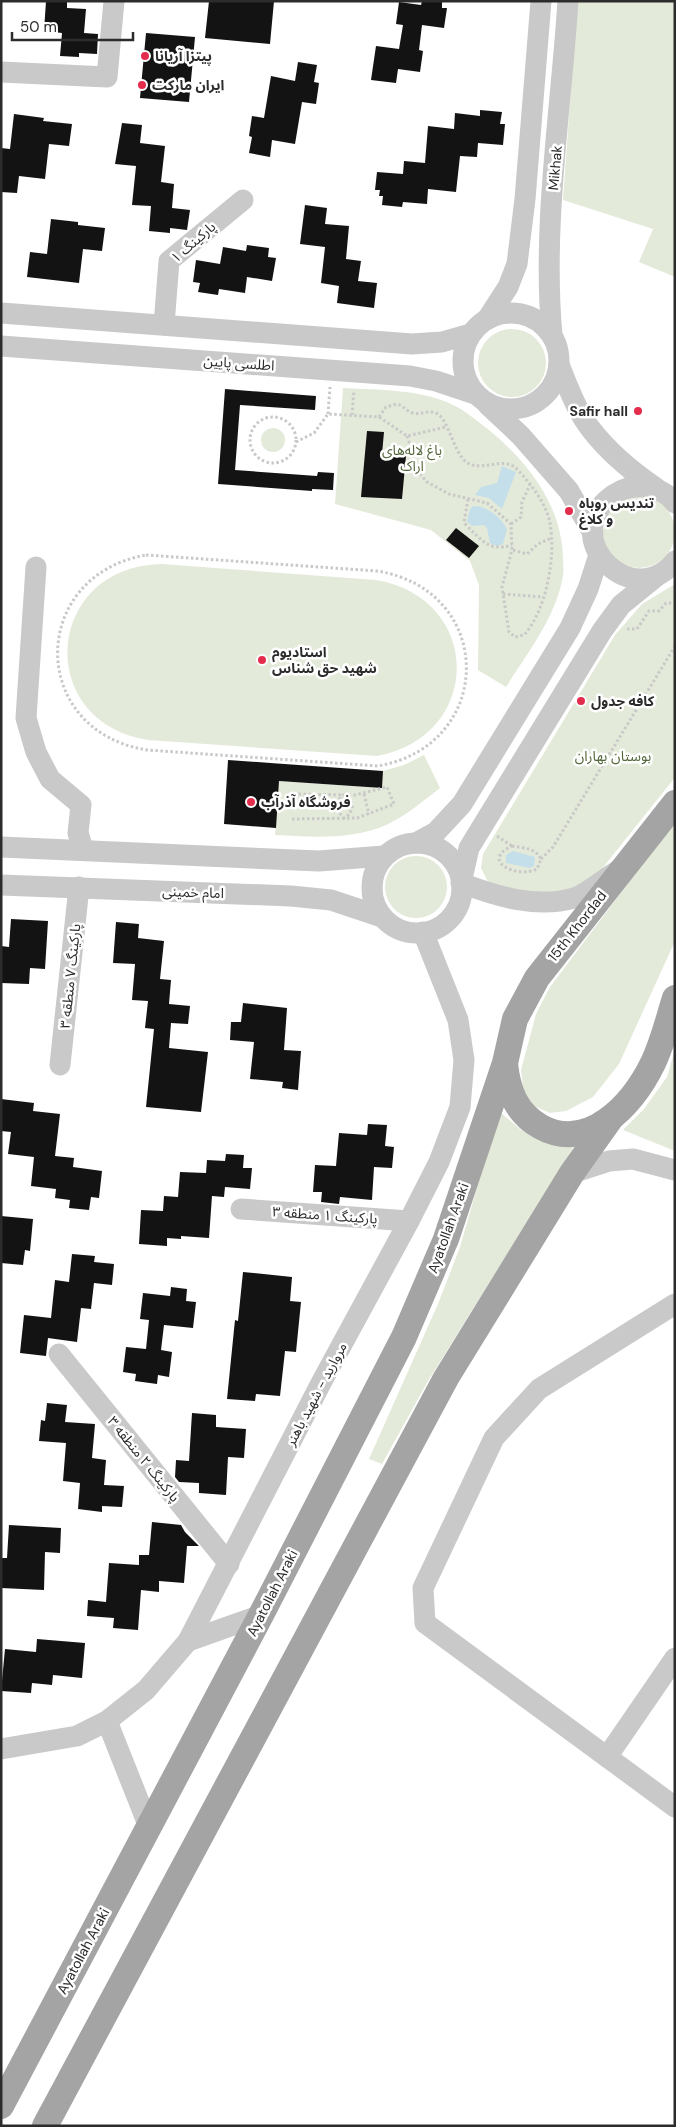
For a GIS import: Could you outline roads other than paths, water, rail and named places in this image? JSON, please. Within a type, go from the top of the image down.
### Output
[{"type":"main road","name":"15th Khordad","points":[[505,1063],[516,1019],[537,978],[675,803]]},
{"type":"main road","points":[[505,1063],[512,1098],[523,1115],[549,1131],[561,1135],[595,1129],[611,1118],[628,1102],[641,1084],[653,1064],[662,1042],[675,998]]},
{"type":"main road","name":"Ayatollah Araki","points":[[1,2106],[262,1615],[404,1337],[446,1239],[505,1063]]},
{"type":"main road","points":[[45,2126],[446,1378],[572,1173],[611,1118]]},
{"type":"street","points":[[1,72],[107,77],[114,1]]},
{"type":"street","name":"Mikhak","points":[[488,318],[508,287],[517,264],[525,199],[540,1]]},
{"type":"street","name":"Mikhak","points":[[552,335],[549,296],[552,210],[568,1]]},
{"type":"street","name":"پارکینگ ۱","points":[[164,325],[168,261],[243,200]]},
{"type":"street","points":[[481,399],[502,409],[518,410],[534,404],[546,394],[555,381],[559,366],[558,350],[552,335],[542,324],[530,316],[516,312],[502,313],[488,318],[470,334],[464,348],[462,365],[466,380],[481,399],[521,436],[569,491],[593,533],[596,548],[603,561],[614,572],[628,578],[643,579],[669,567]]},
{"type":"street","points":[[1,313],[412,344],[442,342],[470,334]]},
{"type":"street","points":[[205,361],[206,329]]},
{"type":"street","name":"اطلسی پایین","points":[[1,346],[410,376],[436,381],[481,399]]},
{"type":"street","points":[[559,366],[589,427],[630,470],[675,503]]},
{"type":"street","points":[[593,533],[595,518],[602,504],[614,493],[628,487],[644,486],[658,490]]},
{"type":"street","points":[[416,843],[436,832],[462,804],[570,628],[588,589],[600,555]]},
{"type":"street","points":[[36,567],[26,718],[36,752],[50,779],[81,805],[78,833],[83,849]]},
{"type":"street","points":[[384,856],[372,880],[372,893],[382,917],[391,925],[401,930],[423,932],[439,927],[452,915],[458,906],[469,848],[602,631],[621,605],[669,567]]},
{"type":"street","points":[[1,847],[83,849],[319,861],[384,856],[403,845],[429,844],[446,854],[458,870],[461,883]]},
{"type":"street","points":[[461,883],[498,896],[524,901],[552,901],[576,898],[625,865]]},
{"type":"street","name":"امام خمینی","points":[[1,885],[323,899],[382,917]]},
{"type":"street","name":"پارکینگ ۷ منطقه ۳","points":[[60,1065],[79,887]]},
{"type":"street","name":"مروارید - شهید باهنر","points":[[1,1748],[36,1744],[76,1736],[107,1721],[146,1690],[188,1641],[321,1383],[409,1221],[439,1162],[460,1107],[464,1060],[458,1020],[423,932]]},
{"type":"street","points":[[572,1173],[609,1161],[633,1159],[675,1170]]},
{"type":"street","name":"پارکینگ ۱ منطقه ۳","points":[[241,1209],[409,1221]]},
{"type":"street","points":[[675,1304],[539,1389],[494,1438],[423,1588],[425,1623],[675,1807]]},
{"type":"street","name":"پارکینگ ۲ منطقه ۳","points":[[59,1354],[229,1564]]},
{"type":"street","points":[[188,1641],[262,1615]]},
{"type":"street","points":[[607,1757],[675,1658]]},
{"type":"street","points":[[107,1721],[148,1827]]},
{"type":"water","points":[[502,466],[516,472],[502,509],[489,498],[475,495],[481,487],[497,483]]},
{"type":"water","points":[[473,506],[488,510],[501,520],[507,529],[503,544],[497,546],[490,543],[487,528],[484,525],[472,526],[467,522],[470,509]]},
{"type":"water","points":[[513,851],[535,857],[534,866],[530,868],[506,863],[506,855]]},
{"type":"place","name":"پیتزا آریانا","points":[[145,56]]},
{"type":"place","name":"ایران مارکت","points":[[142,85]]},
{"type":"place","name":"Safir hall","points":[[638,411]]},
{"type":"place","name":"تندیس روباه و کلاغ","points":[[569,511]]},
{"type":"place","name":"استادیوم شهید حق شناس","points":[[262,660]]},
{"type":"place","name":"کافه جدول","points":[[581,701]]},
{"type":"place","name":"فروشگاه آذرآب","points":[[251,802]]},
{"type":"park label","name":"باغ لاله‌های اراک","points":[[412,458]]},
{"type":"park label","name":"بوستان بهاران","points":[[613,756]]}]
